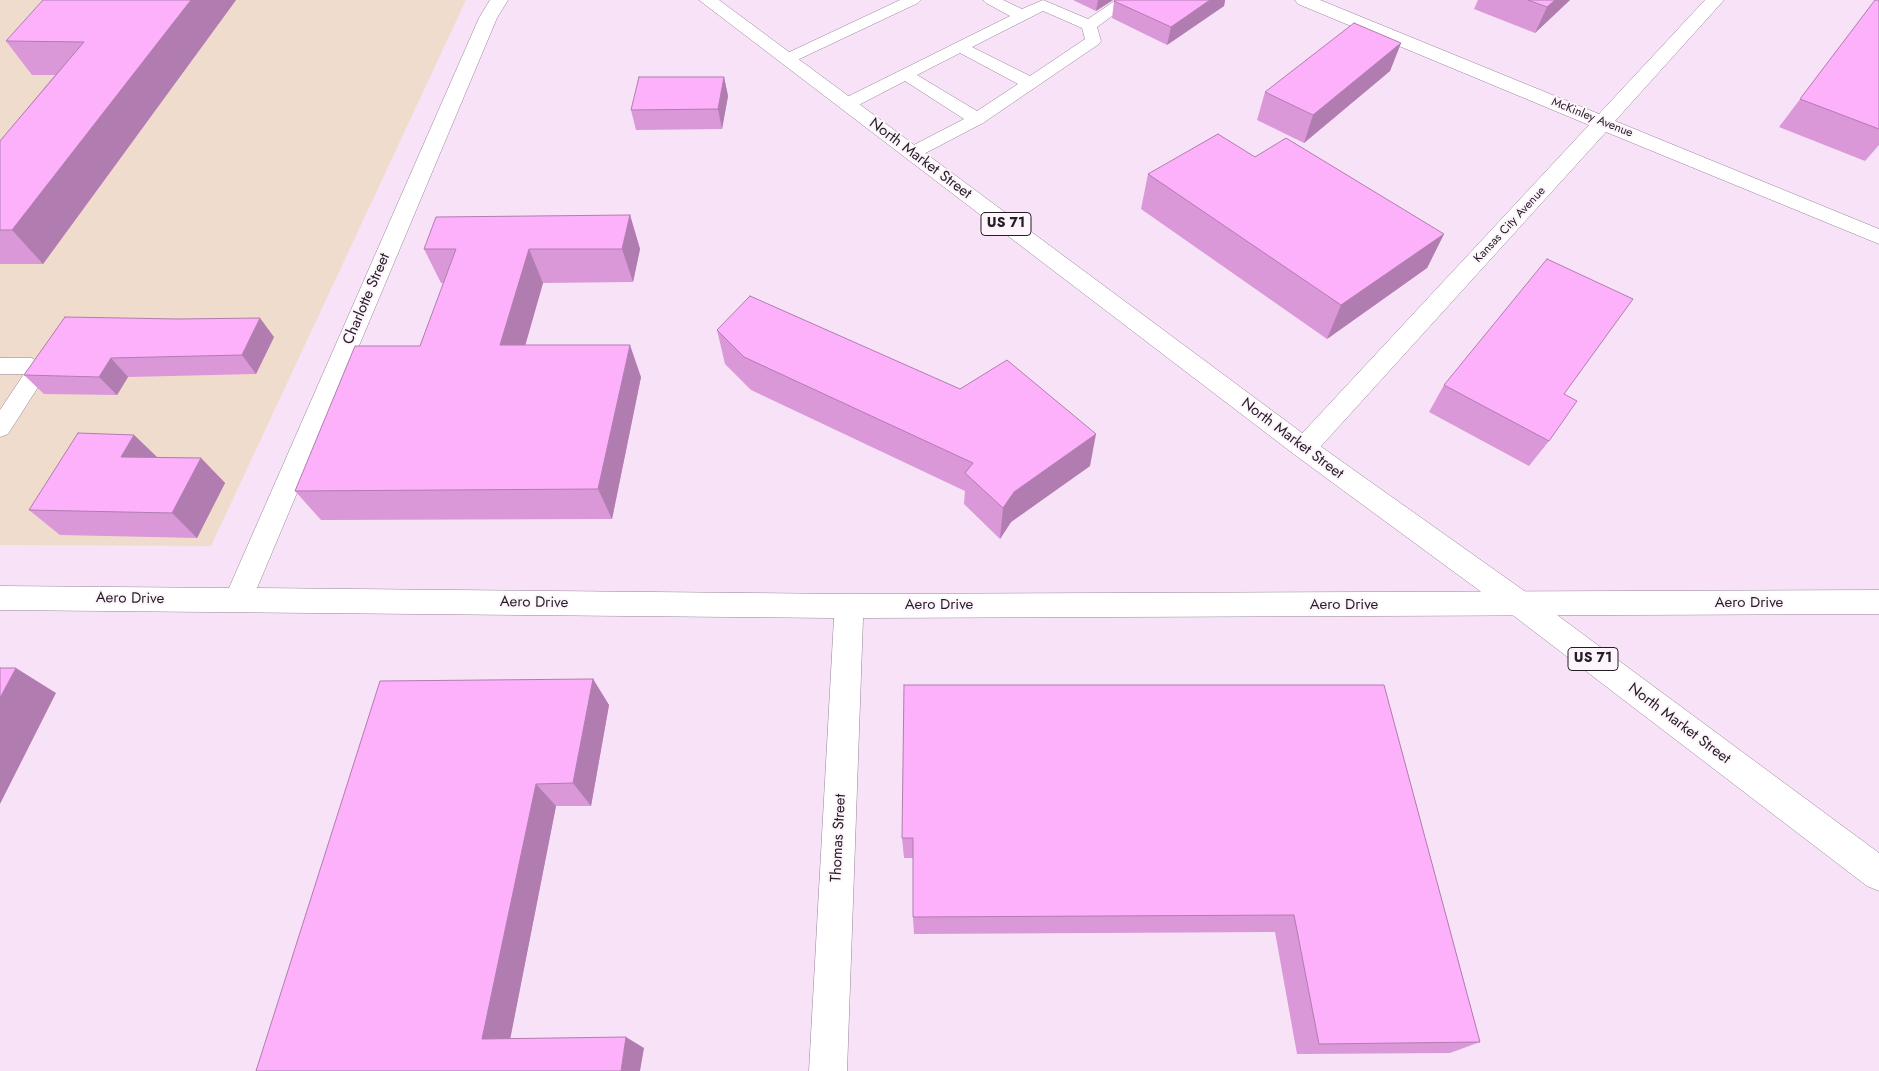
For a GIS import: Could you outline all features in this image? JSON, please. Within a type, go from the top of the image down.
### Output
[{"type":"street","name":"Charlotte Street","points":[[238,600],[488,18],[499,0]]},
{"type":"street","name":"North Market Street","points":[[708,0],[1304,448],[1520,604],[1879,874]]},
{"type":"street","name":"McKinley Avenue","points":[[1304,0],[1879,238]]},
{"type":"street","name":"Kansas City Avenue","points":[[1304,448],[1715,0]]},
{"type":"street","name":"Aero Drive","points":[[0,598],[849,606],[1879,602]]},
{"type":"street","name":"Thomas Street","points":[[828,1071],[849,606]]},
{"type":"lane","points":[[787,59],[914,0]]},
{"type":"lane","points":[[991,0],[1023,16]]},
{"type":"lane","points":[[1089,26],[1126,0]]},
{"type":"lane","points":[[847,104],[1043,5],[1089,26]]},
{"type":"lane","points":[[912,153],[977,119],[1093,41],[1089,26]]},
{"type":"lane","points":[[960,47],[1030,83]]},
{"type":"lane","points":[[906,75],[977,119]]},
{"type":"lane","points":[[0,366],[31,366],[38,370],[0,428]]},
{"type":"shaded area","points":[[0,0],[466,0],[211,546],[0,545]]},
{"type":"building","points":[[43,0],[191,0],[12,230],[0,230],[0,141],[84,42],[6,41]]},
{"type":"building","points":[[1115,0],[1210,0],[1171,27]]},
{"type":"building","points":[[1528,0],[1555,0],[1547,7]]},
{"type":"building","points":[[1875,0],[1879,0],[1879,129],[1800,99]]},
{"type":"building","points":[[1354,23],[1401,43],[1313,115],[1265,92]]},
{"type":"building","points":[[639,77],[724,77],[718,109],[631,110]]},
{"type":"building","points":[[1218,134],[1255,157],[1286,138],[1444,234],[1341,305],[1148,174]]},
{"type":"building","points":[[630,215],[622,249],[529,249],[500,345],[630,345],[598,489],[295,491],[355,346],[420,346],[456,249],[424,249],[436,217]]},
{"type":"building","points":[[1547,259],[1633,299],[1564,394],[1577,401],[1549,441],[1444,385]]},
{"type":"building","points":[[750,296],[960,389],[1007,360],[1096,434],[1014,492],[1003,508],[965,473],[973,463],[744,357],[717,330]]},
{"type":"building","points":[[65,317],[260,318],[242,355],[111,358],[99,377],[24,375]]},
{"type":"building","points":[[78,433],[134,435],[121,457],[201,458],[172,513],[29,510]]},
{"type":"building","points":[[0,668],[16,668],[0,698]]},
{"type":"building","points":[[593,679],[573,783],[536,784],[482,1039],[626,1037],[621,1071],[256,1071],[380,681]]},
{"type":"building","points":[[904,685],[1384,685],[1480,1042],[1319,1044],[1294,915],[913,917],[913,838],[902,838]]}]
